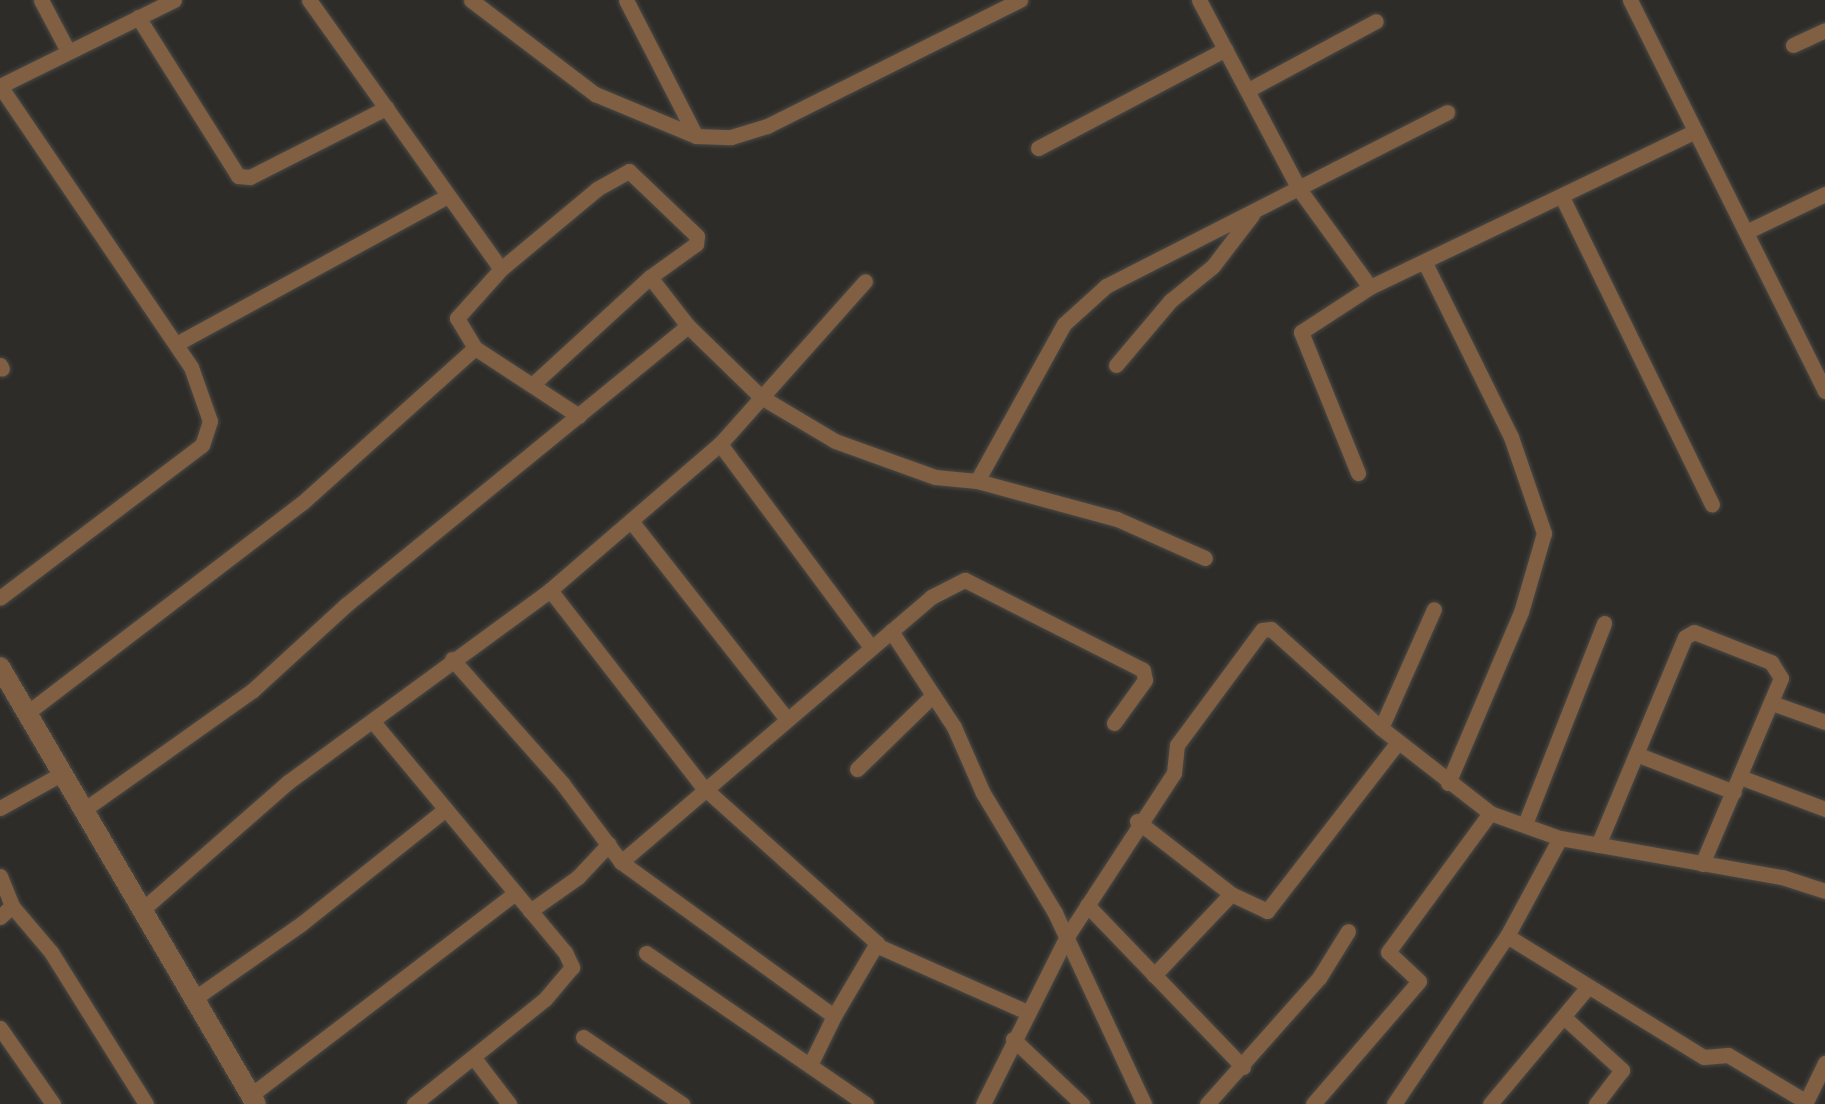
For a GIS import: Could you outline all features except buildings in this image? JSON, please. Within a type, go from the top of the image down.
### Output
[{"type":"street","points":[[41,0],[68,52]]},
{"type":"street","points":[[0,598],[202,445],[210,422],[204,394],[176,344],[0,86],[174,0]]},
{"type":"street","points":[[309,0],[501,269]]},
{"type":"street","points":[[471,0],[595,94],[696,136],[731,137],[767,126],[1020,0]]},
{"type":"street","points":[[626,0],[696,136]]},
{"type":"street","points":[[1200,0],[1299,189],[1370,287]]},
{"type":"street","points":[[1630,0],[1819,365],[1825,391]]},
{"type":"street","points":[[138,18],[238,176],[250,177],[386,108]]},
{"type":"street","points":[[1248,90],[1376,21]]},
{"type":"street","points":[[1793,45],[1825,30]]},
{"type":"street","points":[[1038,148],[1226,48]]},
{"type":"street","points":[[977,481],[1064,324],[1106,286],[1447,112]]},
{"type":"street","points":[[1358,474],[1301,332],[1370,287],[1696,131]]},
{"type":"street","points":[[532,385],[650,277],[698,239],[629,172],[596,189],[501,269],[457,318],[475,348],[579,416]]},
{"type":"street","points":[[1748,230],[1825,194]]},
{"type":"street","points":[[176,344],[448,196]]},
{"type":"street","points":[[1562,197],[1712,504]]},
{"type":"street","points":[[1116,365],[1170,302],[1213,266],[1254,212]]},
{"type":"street","points":[[1425,262],[1510,437],[1544,533],[1520,612],[1448,783]]},
{"type":"street","points":[[650,277],[688,326],[761,397],[835,440],[935,476],[977,481],[1116,520],[1205,558]]},
{"type":"street","points":[[143,909],[288,782],[374,724],[452,659],[550,590],[631,522],[720,444],[865,281]]},
{"type":"street","points":[[84,809],[253,690],[347,604],[688,326]]},
{"type":"street","points":[[28,713],[302,502],[475,348]]},
{"type":"street","points":[[720,444],[871,647]]},
{"type":"street","points":[[631,522],[787,719]]},
{"type":"street","points":[[620,862],[871,647],[950,585],[965,580],[990,589],[1143,670],[1145,680],[1114,723]]},
{"type":"street","points":[[550,590],[703,787],[880,948],[1024,1011]]},
{"type":"street","points":[[1380,728],[1434,609]]},
{"type":"street","points":[[1525,824],[1604,623]]},
{"type":"street","points":[[983,1104],[1024,1011],[1066,938],[1137,821],[1174,773],[1176,745],[1262,630],[1271,629],[1380,728],[1490,814],[1560,838],[1825,891]]},
{"type":"street","points":[[892,631],[933,695],[1066,938],[1144,1104]]},
{"type":"street","points":[[1598,845],[1685,638],[1694,632],[1780,668],[1772,703],[1702,864]]},
{"type":"street","points":[[452,659],[609,844],[620,862],[834,1016]]},
{"type":"street","points":[[0,666],[254,1100],[515,893]]},
{"type":"street","points":[[857,769],[933,695]]},
{"type":"street","points":[[1772,703],[1825,722]]},
{"type":"street","points":[[374,724],[443,811],[530,910],[572,968],[474,1058],[414,1104]]},
{"type":"street","points":[[1137,821],[1230,894],[1267,911],[1398,742]]},
{"type":"street","points":[[1636,754],[1825,809]]},
{"type":"street","points":[[0,808],[63,773]]},
{"type":"street","points":[[196,998],[301,924],[443,811]]},
{"type":"street","points":[[1313,1104],[1420,982],[1388,952],[1490,814]]},
{"type":"street","points":[[1394,1104],[1507,936],[1560,838]]},
{"type":"street","points":[[530,910],[578,877],[609,844]]},
{"type":"street","points":[[0,876],[6,912],[52,952],[146,1104]]},
{"type":"street","points":[[1154,975],[1230,894]]},
{"type":"street","points":[[1086,905],[1243,1068]]},
{"type":"street","points":[[1207,1104],[1320,978],[1348,931]]},
{"type":"street","points":[[1507,936],[1704,1057],[1728,1055],[1805,1102],[1825,1063]]},
{"type":"street","points":[[810,1064],[834,1016],[880,948]]},
{"type":"street","points":[[646,953],[866,1104]]},
{"type":"street","points":[[1490,1104],[1566,1019],[1588,988]]},
{"type":"street","points":[[1566,1019],[1622,1070],[1596,1104]]},
{"type":"street","points":[[0,1028],[53,1104]]},
{"type":"street","points":[[583,1037],[674,1102]]},
{"type":"street","points":[[1013,1039],[1082,1104]]},
{"type":"street","points":[[474,1058],[514,1102]]}]
